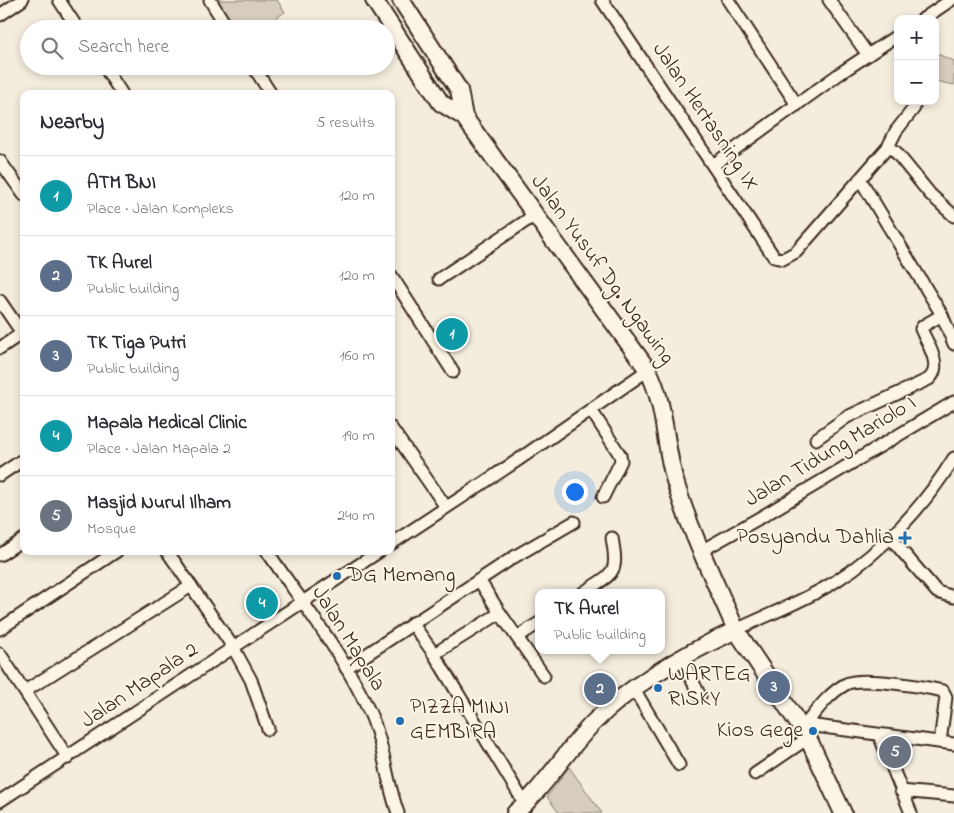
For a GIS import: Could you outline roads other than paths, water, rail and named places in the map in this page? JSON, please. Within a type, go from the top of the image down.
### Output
[{"type":"street","points":[[0,15],[22,0]]},
{"type":"street","points":[[59,0],[72,20]]},
{"type":"street","points":[[210,0],[222,20]]},
{"type":"street","name":"Jalan Yusuf Dg. Ngawing","points":[[374,0],[387,20]]},
{"type":"street","name":"Jalan Yusuf Dg. Ngawing","points":[[401,0],[459,90],[464,117]]},
{"type":"street","name":"Jalan Hertasning IX","points":[[602,0],[774,257],[783,259],[796,252],[860,179]]},
{"type":"street","points":[[728,0],[797,104]]},
{"type":"street","points":[[830,0],[868,55]]},
{"type":"street","points":[[929,15],[951,0]]},
{"type":"street","name":"Jalan Yusuf Dg. Ngawing","points":[[395,32],[441,103],[464,117],[648,370],[657,387],[663,411],[675,480],[701,551],[736,630],[804,729],[843,813]]},
{"type":"street","points":[[713,165],[797,104],[894,38]]},
{"type":"street","points":[[110,75],[119,90]]},
{"type":"street","points":[[259,75],[268,90]]},
{"type":"street","points":[[914,108],[896,131],[888,147],[860,179],[942,315],[954,344]]},
{"type":"street","points":[[888,147],[895,151],[926,189],[954,216]]},
{"type":"street","points":[[0,161],[20,189]]},
{"type":"street","points":[[439,279],[535,214]]},
{"type":"street","points":[[395,281],[453,372]]},
{"type":"street","points":[[0,301],[20,330]]},
{"type":"street","points":[[816,439],[847,417],[929,379],[935,374],[937,366],[922,329],[923,326],[942,315]]},
{"type":"street","points":[[0,348],[20,336]]},
{"type":"street","points":[[395,541],[648,370]]},
{"type":"street","name":"Jalan Tidung Mariolo I","points":[[701,551],[954,402]]},
{"type":"street","points":[[591,410],[620,455],[621,461],[603,497]]},
{"type":"street","points":[[395,434],[446,507]]},
{"type":"street","points":[[412,623],[434,654],[520,809],[589,727],[634,689],[736,630],[836,581],[889,536],[922,503],[954,458]]},
{"type":"street","points":[[0,475],[20,462]]},
{"type":"street","points":[[346,668],[479,580],[574,522]]},
{"type":"street","points":[[889,536],[938,592],[952,594]]},
{"type":"street","points":[[589,589],[608,575],[614,568],[616,562],[612,538]]},
{"type":"street","points":[[0,555],[20,542]]},
{"type":"street","points":[[0,629],[111,555]]},
{"type":"street","points":[[170,555],[233,648],[250,680],[268,728]]},
{"type":"street","name":"Jalan Mapala","points":[[269,555],[346,668],[370,712],[383,752],[398,813]]},
{"type":"street","name":"Jalan Mapala 2","points":[[0,801],[374,555]]},
{"type":"street","points":[[479,580],[544,676]]},
{"type":"street","points":[[25,691],[191,586]]},
{"type":"street","points":[[434,654],[500,613]]},
{"type":"street","points":[[517,637],[535,626]]},
{"type":"street","points":[[0,654],[68,758]]},
{"type":"street","points":[[682,660],[700,696]]},
{"type":"street","points":[[755,774],[804,729],[827,699],[846,683],[854,681],[943,691],[946,697],[940,742]]},
{"type":"street","points":[[634,689],[679,765]]},
{"type":"street","points":[[804,729],[954,744]]},
{"type":"street","points":[[878,735],[911,813]]},
{"type":"street","points":[[901,790],[954,796]]},
{"type":"place","name":"ATM BNI","points":[[452,334]]},
{"type":"place","name":"Posyandu Dahlia","points":[[905,538]]},
{"type":"place","name":"DG Memang","points":[[337,576]]},
{"type":"place","name":"Mapala Medical Clinic","points":[[262,603]]},
{"type":"place","name":"TK Tiga Putri","points":[[774,687]]},
{"type":"place","name":"WARTEG RISKY","points":[[658,688]]},
{"type":"place","name":"TK Aurel","points":[[600,689]]},
{"type":"place","name":"PIZZA MINI GEMBIRA","points":[[400,721]]},
{"type":"place","name":"Kios Gege","points":[[813,731]]},
{"type":"place","name":"Masjid Nurul Ilham","points":[[895,752]]}]
